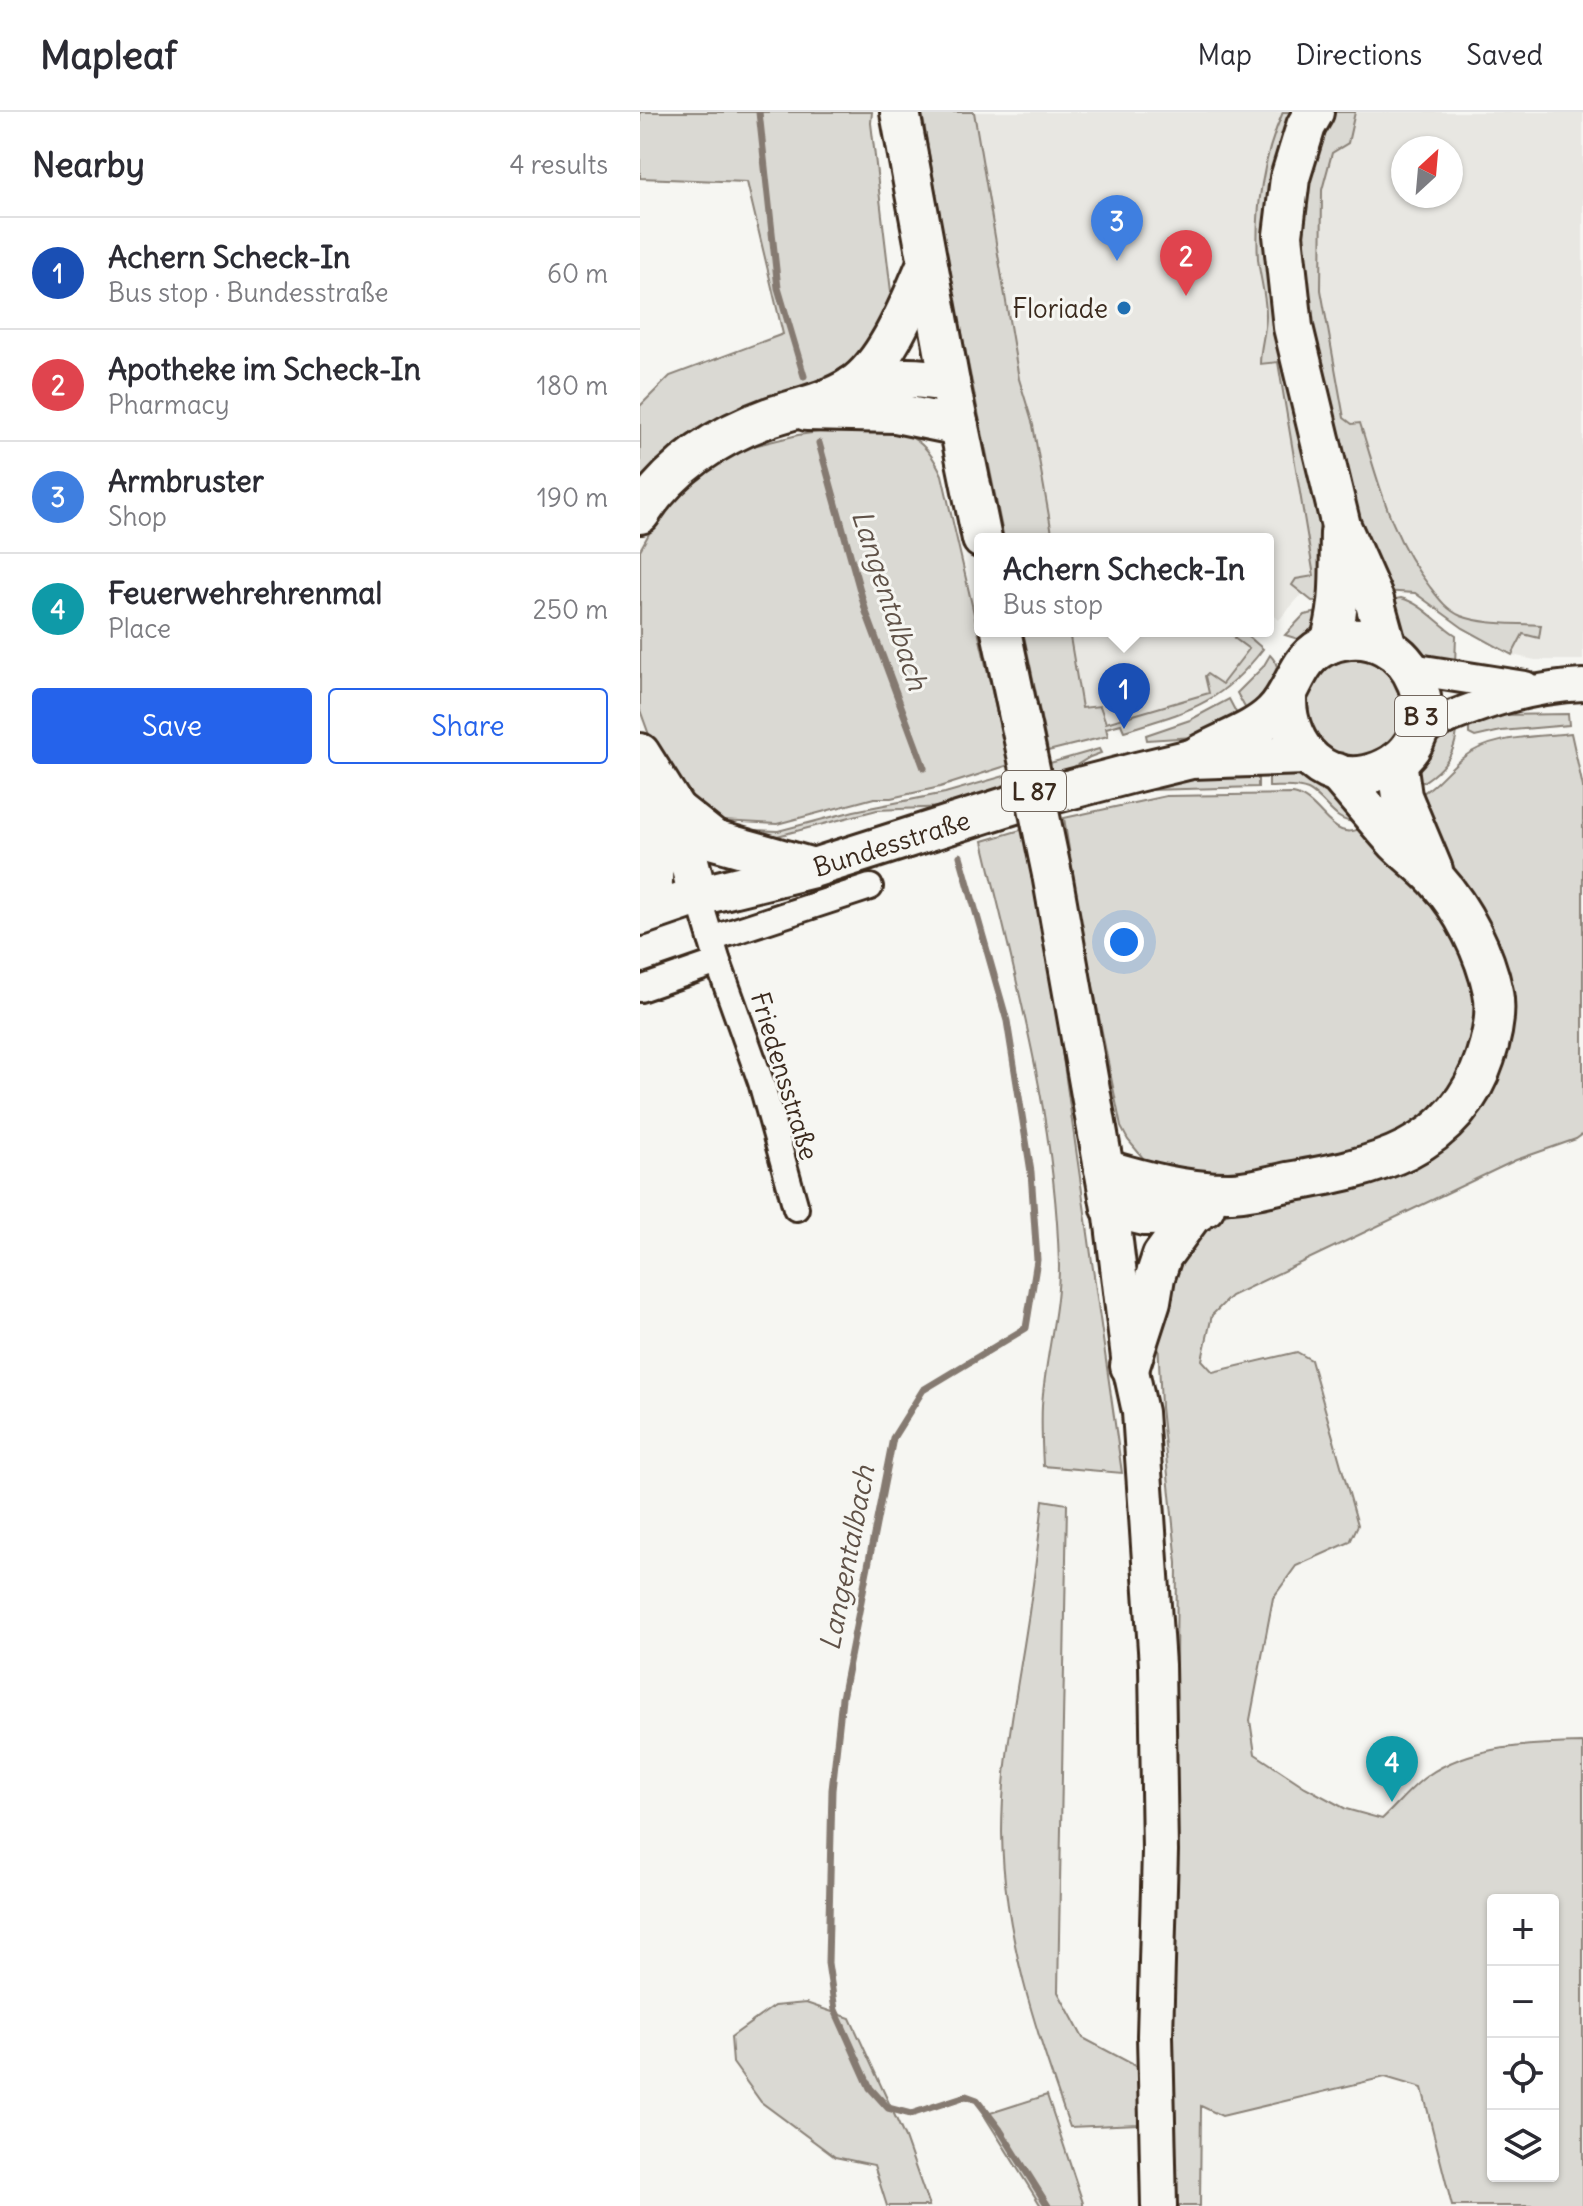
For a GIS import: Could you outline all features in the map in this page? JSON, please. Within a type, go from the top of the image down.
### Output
[{"type":"main road","points":[[900,112],[981,533]]},
{"type":"main road","name":"B 3","points":[[1191,759],[1322,764],[1358,776],[1379,771],[1397,761],[1410,747],[1419,730],[1423,709],[1420,688],[1399,658],[1341,526],[1293,327],[1283,235],[1290,178],[1306,126],[1314,112]]},
{"type":"main road","points":[[852,386],[889,343],[927,263]]},
{"type":"main road","points":[[640,514],[665,480],[697,453],[732,433],[795,411],[852,386],[889,377],[920,377],[950,383]]},
{"type":"main road","points":[[795,411],[895,413],[959,426]]},
{"type":"main road","name":"B 3","points":[[1191,759],[1271,716],[1287,698],[1300,666],[1313,653],[1329,644],[1338,605],[1341,526]]},
{"type":"main road","name":"L 87","points":[[1002,637],[1052,874],[1111,1208],[1130,1366],[1140,1412],[1157,1665],[1160,1851],[1155,2036],[1159,2206]]},
{"type":"main road","points":[[1329,644],[1368,640],[1399,658]]},
{"type":"main road","points":[[1287,698],[1290,729],[1437,880]]},
{"type":"main road","points":[[640,753],[676,810],[698,896]]},
{"type":"main road","name":"Bundesstraße","points":[[646,914],[698,896],[813,868],[1018,803],[1191,759]]},
{"type":"main road","points":[[1104,1169],[1144,1181],[1230,1193],[1317,1177],[1400,1155],[1424,1140],[1461,1107],[1477,1080],[1492,1037],[1493,995],[1478,947],[1437,880],[1402,796],[1397,761]]},
{"type":"main road","points":[[640,784],[654,848],[646,914]]},
{"type":"main road","points":[[676,810],[714,840],[813,868]]},
{"type":"main road","points":[[1130,1366],[1162,1256],[1192,1215],[1230,1193]]},
{"type":"main road","points":[[1111,1208],[1145,1216],[1192,1215]]},
{"type":"street","points":[[1399,658],[1535,689]]},
{"type":"street","points":[[1419,730],[1474,706],[1535,689],[1583,685]]},
{"type":"street","points":[[640,989],[714,950],[870,887]]},
{"type":"street","name":"Friedensstraße","points":[[698,896],[761,1082],[796,1208]]},
{"type":"shaded area","points":[[640,112],[872,112],[892,300],[864,360],[640,491],[640,406],[670,376],[783,334],[747,182],[640,178]]},
{"type":"shaded area","points":[[922,112],[974,112],[1019,379],[1033,425],[1052,533],[1003,533],[950,275]]},
{"type":"shaded area","points":[[974,112],[1283,112],[1269,154],[1258,211],[1267,312],[1260,364],[1278,362],[1314,576],[1296,579],[1292,584],[1302,594],[1279,620],[1274,615],[1274,533],[1052,533],[1033,425],[1019,379]]},
{"type":"shaded area","points":[[1283,112],[1294,112],[1282,143],[1329,600],[1312,601],[1292,585],[1296,579],[1314,576],[1278,362],[1260,364],[1266,315],[1258,259],[1259,203],[1270,147]]},
{"type":"shaded area","points":[[1334,112],[1355,112],[1348,143],[1332,153],[1322,190],[1321,290],[1344,418],[1352,424],[1360,423],[1395,529],[1416,568],[1444,604],[1456,614],[1470,619],[1541,625],[1539,638],[1523,634],[1512,655],[1463,628],[1415,593],[1382,591],[1326,398],[1304,272],[1302,226],[1307,185],[1318,148]]},
{"type":"shaded area","points":[[1355,112],[1583,112],[1583,660],[1535,660],[1512,655],[1523,633],[1541,625],[1482,621],[1460,615],[1444,605],[1417,571],[1394,531],[1361,423],[1352,424],[1344,418],[1321,290],[1322,190],[1332,153],[1348,143]]},
{"type":"shaded area","points":[[868,425],[894,430],[921,444],[936,462],[942,475],[974,614],[974,637],[979,637],[1009,765],[940,787],[891,798],[874,798],[777,824],[722,821],[708,824],[659,762],[640,710],[640,550],[662,510],[698,474],[745,448],[798,435]]},
{"type":"shaded area","points":[[1401,598],[1423,609],[1456,635],[1455,666],[1428,656],[1404,636],[1385,601]]},
{"type":"shaded area","points":[[1329,610],[1312,637],[1298,639],[1285,635],[1304,615]]},
{"type":"shaded area","points":[[1024,637],[1070,637],[1082,708],[1100,706],[1106,723],[1209,693],[1205,676],[1207,674],[1222,684],[1249,649],[1235,637],[1249,637],[1263,649],[1232,683],[1202,704],[1124,731],[1121,724],[1106,728],[1108,736],[1048,751]]},
{"type":"shaded area","points":[[1070,637],[1236,637],[1249,649],[1222,685],[1207,674],[1210,693],[1105,723],[1082,709]]},
{"type":"shaded area","points":[[1270,655],[1276,663],[1277,678],[1268,694],[1249,715],[1237,693],[1263,667]]},
{"type":"shaded area","points":[[1337,657],[1378,658],[1406,689],[1404,730],[1374,758],[1332,756],[1305,725],[1307,684]]},
{"type":"shaded area","points":[[1229,699],[1240,720],[1194,737],[1147,740],[1146,735],[1190,720]]},
{"type":"shaded area","points":[[1568,714],[1569,725],[1501,731],[1475,737],[1469,734],[1469,721],[1500,715]]},
{"type":"shaded area","points":[[1457,724],[1457,735],[1446,762],[1432,776],[1414,787],[1418,764],[1426,749]]},
{"type":"shaded area","points":[[1571,733],[1583,787],[1583,1134],[1516,1160],[1231,1296],[1212,1315],[1202,1360],[1213,1372],[1297,1352],[1311,1360],[1358,1525],[1350,1542],[1296,1566],[1273,1598],[1250,1720],[1255,1754],[1346,1809],[1382,1819],[1421,1780],[1463,1758],[1502,1748],[1583,1743],[1583,2206],[1452,2206],[1422,2088],[1385,2077],[1222,2116],[1201,2106],[1200,2206],[1176,2206],[1172,2075],[1177,1563],[1161,1407],[1157,1314],[1162,1285],[1214,1217],[1389,1176],[1503,1054],[1453,874],[1413,799],[1473,751],[1514,738]]},
{"type":"shaded area","points":[[1099,749],[1101,753],[1059,776],[946,807],[877,810],[762,840],[728,829],[778,831],[854,811],[945,793]]},
{"type":"shaded area","points":[[1269,766],[1316,777],[1355,822],[1335,814],[1308,790],[1269,787]]},
{"type":"shaded area","points":[[1258,767],[1258,787],[1148,790],[983,833],[1106,794],[1188,775]]},
{"type":"shaded area","points":[[1293,794],[1313,805],[1336,828],[1356,830],[1369,824],[1414,876],[1465,950],[1477,994],[1474,1033],[1462,1067],[1432,1112],[1390,1139],[1304,1164],[1218,1178],[1148,1164],[1121,1127],[1083,937],[1064,818],[1166,796]]},
{"type":"shaded area","points":[[1024,829],[1046,938],[1122,1473],[1043,1466],[1042,1405],[1059,1266],[1056,1212],[1032,1052],[983,841]]},
{"type":"shaded area","points":[[1043,1500],[1067,1504],[1058,1992],[1083,2038],[1138,2067],[1138,2124],[1070,2127],[1034,2019],[1008,1908],[1002,1832],[1004,1785]]},
{"type":"shaded area","points":[[806,2003],[850,2018],[905,2138],[929,2206],[887,2206],[874,2165],[835,2157],[761,2102],[733,2063],[731,2037],[774,2006]]},
{"type":"shaded area","points":[[1047,2095],[1083,2206],[1041,2206],[984,2115]]},
{"type":"waterway","name":"Langentalbach","points":[[759,112],[778,288],[804,376]]},
{"type":"waterway","name":"Langentalbach","points":[[819,443],[866,612],[924,768]]},
{"type":"waterway","name":"Langentalbach","points":[[960,856],[1007,1021],[1031,1172],[1037,1260],[1026,1328],[923,1390],[893,1438],[842,1698],[832,1790],[828,1963],[835,2010],[870,2088],[888,2108],[911,2114],[966,2096],[977,2100],[1000,2130],[1048,2206]]},
{"type":"place","name":"Armbruster","points":[[1117,261]]},
{"type":"place","name":"Apotheke im Scheck-In","points":[[1186,296]]},
{"type":"place","name":"Floriade","points":[[1124,308]]},
{"type":"place","name":"Achern Scheck-In","points":[[1124,729]]},
{"type":"place","name":"Feuerwehrehrenmal","points":[[1392,1802]]}]
